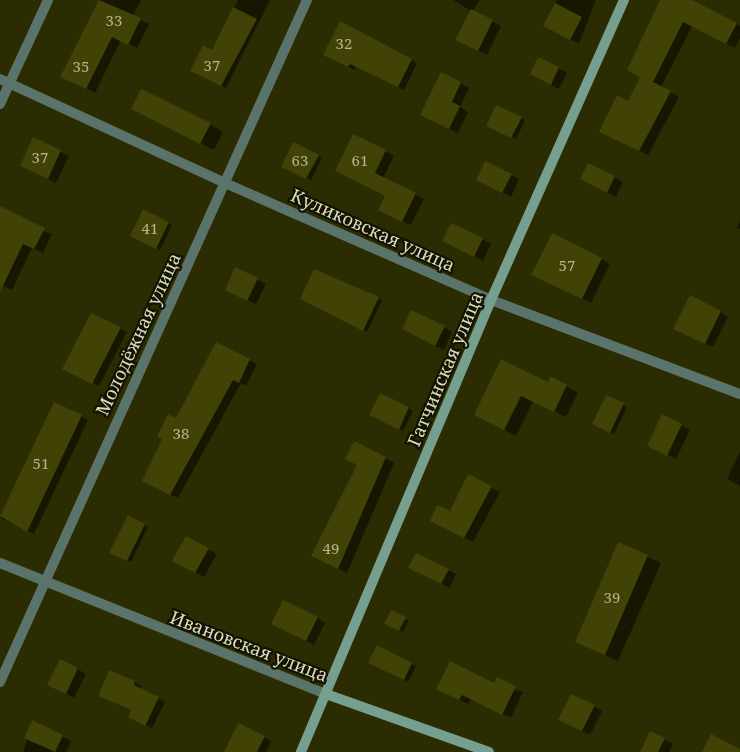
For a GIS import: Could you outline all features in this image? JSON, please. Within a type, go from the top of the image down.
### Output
[{"type":"street","points":[[0,104],[5,81],[48,0]]},
{"type":"street","name":"Молодёжная улица","points":[[0,682],[42,583],[226,183],[307,0]]},
{"type":"street","name":"Гатчинская улица","points":[[301,752],[492,300],[624,0]]},
{"type":"street","name":"Куликовская улица","points":[[5,81],[226,183],[492,300],[740,394]]},
{"type":"street","name":"Ивановская улица","points":[[0,563],[42,583],[326,694],[489,752]]},
{"type":"building","points":[[99,0],[141,18],[128,45],[112,37],[86,89],[60,77]]},
{"type":"building","points":[[660,0],[692,0],[737,23],[726,44],[683,22],[653,82],[671,91],[639,151],[599,132],[617,95],[628,101],[640,77],[627,70]]},
{"type":"building","points":[[555,3],[582,17],[570,40],[543,26]]},
{"type":"building","points":[[233,7],[257,19],[221,86],[190,71],[203,45],[212,50]]},
{"type":"building","points":[[471,9],[493,20],[478,51],[455,40]]},
{"type":"building","points":[[340,21],[412,59],[398,87],[350,64],[348,67],[323,55]]},
{"type":"building","points":[[538,57],[559,67],[551,85],[530,74]]},
{"type":"building","points":[[441,72],[461,82],[452,102],[460,106],[449,129],[420,115]]},
{"type":"building","points":[[141,89],[211,123],[200,144],[131,109]]},
{"type":"building","points":[[496,105],[522,117],[511,138],[486,126]]},
{"type":"building","points":[[353,134],[386,150],[375,173],[416,193],[402,222],[378,210],[385,196],[335,171]]},
{"type":"building","points":[[33,137],[61,150],[48,179],[20,166]]},
{"type":"building","points":[[293,142],[319,155],[306,179],[281,167]]},
{"type":"building","points":[[485,161],[512,174],[502,193],[476,180]]},
{"type":"building","points":[[588,163],[615,176],[607,193],[580,179]]},
{"type":"building","points":[[0,206],[45,228],[34,249],[23,244],[0,292]]},
{"type":"building","points":[[143,209],[169,222],[156,249],[130,236]]},
{"type":"building","points":[[451,223],[483,238],[474,257],[442,241]]},
{"type":"building","points":[[552,233],[602,258],[582,299],[531,275]]},
{"type":"building","points":[[235,267],[258,278],[247,301],[225,290]]},
{"type":"building","points":[[314,269],[379,297],[363,331],[300,299]]},
{"type":"building","points":[[690,295],[721,311],[705,344],[673,329]]},
{"type":"building","points":[[411,310],[445,326],[435,346],[402,329]]},
{"type":"building","points":[[91,313],[121,327],[92,384],[62,369]]},
{"type":"building","points":[[216,342],[250,359],[239,383],[233,380],[170,495],[142,481],[162,439],[157,437],[168,414],[176,418]]},
{"type":"building","points":[[501,359],[548,382],[550,376],[567,385],[554,412],[521,396],[504,430],[474,415]]},
{"type":"building","points":[[380,393],[409,407],[399,430],[369,415]]},
{"type":"building","points":[[606,395],[624,403],[610,433],[592,424]]},
{"type":"building","points":[[54,402],[82,415],[27,532],[0,516]]},
{"type":"building","points":[[662,414],[682,424],[667,456],[647,446]]},
{"type":"building","points":[[354,441],[386,457],[338,569],[311,556],[357,465],[345,459]]},
{"type":"building","points":[[468,474],[492,486],[464,538],[430,521],[437,505],[450,511]]},
{"type":"building","points":[[128,515],[145,524],[127,561],[109,553]]},
{"type":"building","points":[[186,536],[209,548],[195,573],[172,561]]},
{"type":"building","points":[[618,542],[648,555],[605,655],[575,642]]},
{"type":"building","points":[[416,553],[449,569],[441,584],[408,568]]},
{"type":"building","points":[[283,600],[318,617],[306,641],[271,624]]},
{"type":"building","points":[[391,610],[406,617],[399,631],[384,624]]},
{"type":"building","points":[[377,645],[412,663],[404,680],[368,663]]},
{"type":"building","points":[[60,659],[78,668],[66,694],[47,685]]},
{"type":"building","points":[[450,661],[494,683],[497,677],[516,686],[502,715],[462,695],[459,700],[436,689]]},
{"type":"building","points":[[109,670],[135,681],[134,685],[159,697],[145,726],[128,717],[131,710],[98,696]]},
{"type":"building","points":[[571,694],[595,705],[582,731],[558,720]]},
{"type":"building","points":[[32,720],[63,735],[55,752],[24,738]]},
{"type":"building","points":[[238,723],[265,736],[257,752],[224,752]]},
{"type":"building","points":[[650,731],[665,738],[658,752],[640,752]]},
{"type":"building","points":[[711,734],[740,749],[740,752],[702,752]]}]
